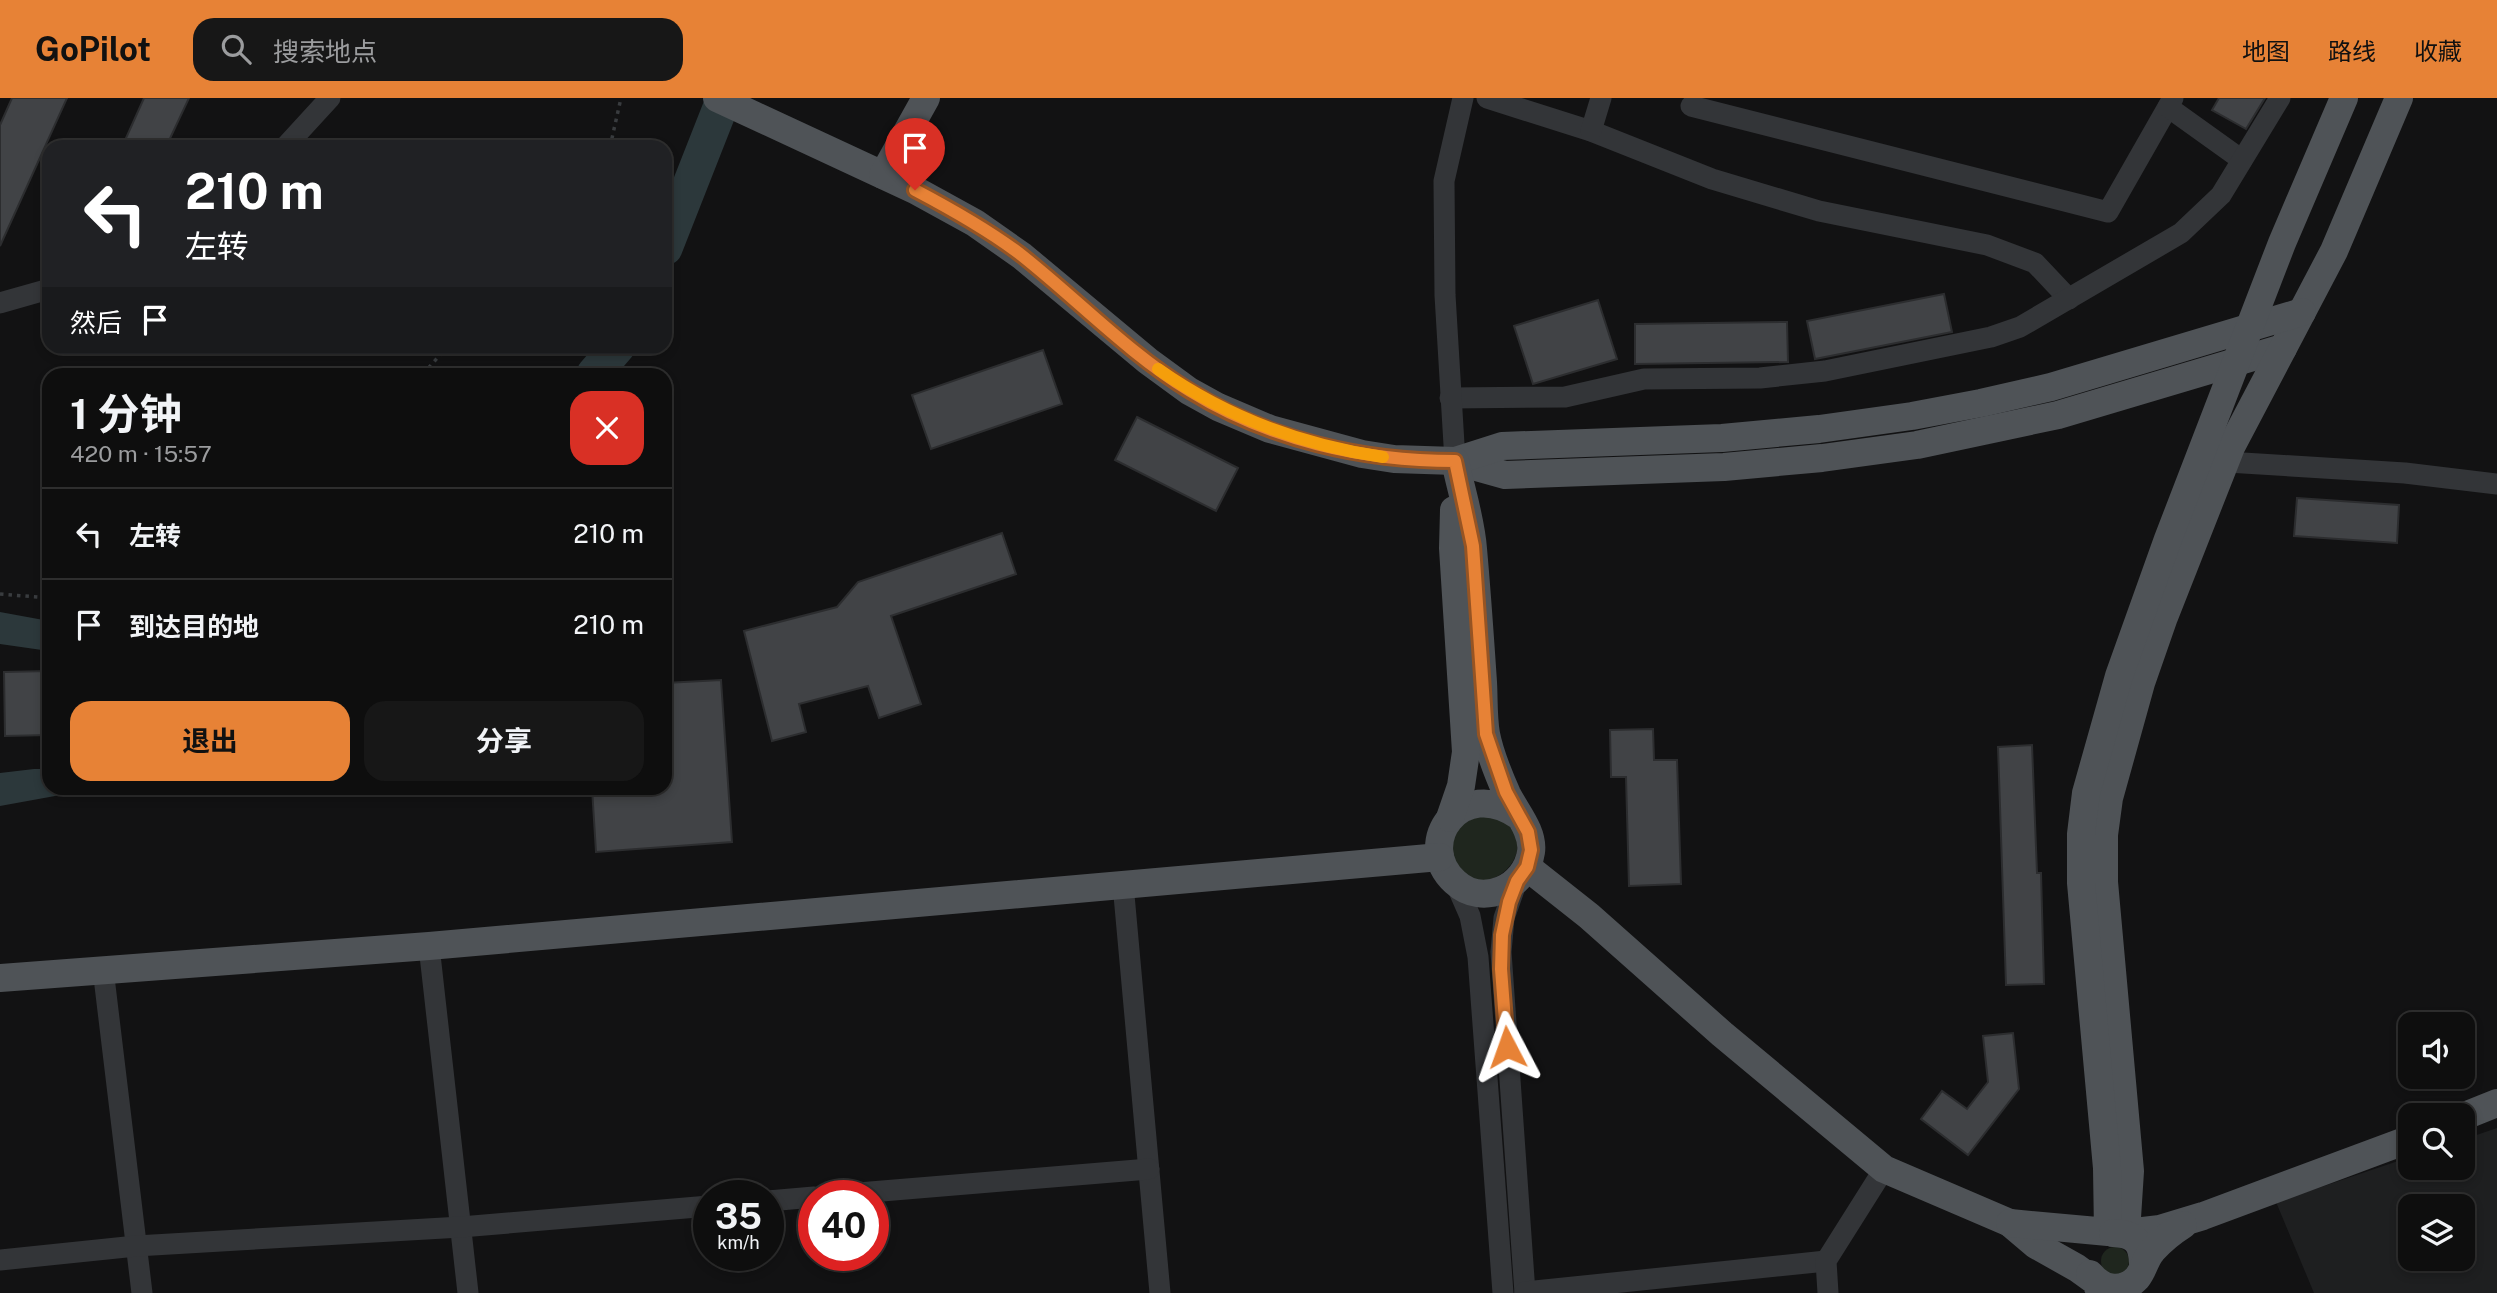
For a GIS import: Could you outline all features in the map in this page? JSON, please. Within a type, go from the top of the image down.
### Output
[{"type":"main road","points":[[717,98],[871,169],[949,208],[1001,240],[1148,361],[1189,391],[1218,407],[1270,429],[1332,448],[1394,458],[1455,461],[1505,475],[1724,467],[1834,457],[1917,445],[2058,415],[2283,348]]},
{"type":"main road","points":[[871,169],[926,98]]},
{"type":"main road","points":[[2117,1233],[2130,1171],[2104,882],[2106,816],[2141,684],[2190,548],[2236,362],[2282,243],[2344,98]]},
{"type":"main road","points":[[2212,461],[2283,348],[2334,251],[2399,98]]},
{"type":"main road","points":[[1455,461],[1502,446],[1722,438],[1819,429],[1912,416],[2051,387],[2302,312]]},
{"type":"main road","points":[[1455,461],[1473,546],[1486,734],[1496,767],[1528,832],[1531,850],[1522,874],[1503,890],[1486,894],[1457,884],[1446,872],[1440,857],[1440,837],[1461,786],[1466,752],[1453,548],[1455,461]]},
{"type":"main road","points":[[1450,818],[1466,806],[1486,802],[1504,806],[1519,816]]},
{"type":"main road","points":[[0,978],[429,946],[1440,857]]},
{"type":"main road","points":[[1522,874],[1589,916],[1722,1034],[1884,1169],[2010,1223],[2117,1233],[2136,1240],[2142,1251],[2141,1276]]},
{"type":"main road","points":[[2475,1111],[2497,1102]]},
{"type":"main road","points":[[2098,1287],[2086,1263],[2091,1244],[2098,1237],[2160,1229],[2195,1219],[2398,1143]]},
{"type":"main road","points":[[2010,1223],[2036,1245],[2077,1268],[2098,1287],[2111,1289],[2129,1285],[2141,1276],[2165,1239],[2195,1219]]},
{"type":"street","points":[[291,140],[330,98]]},
{"type":"street","points":[[1455,461],[1445,295],[1444,181],[1462,98]]},
{"type":"street","points":[[1487,98],[1591,131],[1712,179],[1819,211],[1987,245],[2035,263],[2069,299]]},
{"type":"street","points":[[1591,131],[1601,98]]},
{"type":"street","points":[[1450,398],[1565,397],[1644,379],[1760,377],[1825,372],[1992,337],[2020,327],[2181,233],[2221,195],[2280,98]]},
{"type":"street","points":[[1692,106],[2108,212],[2171,103],[2242,160]]},
{"type":"street","points":[[0,303],[42,291]]},
{"type":"street","points":[[2212,461],[2405,473],[2497,484]]},
{"type":"street","points":[[1522,874],[1504,918],[1501,952],[1525,1292],[1826,1261]]},
{"type":"street","points":[[1123,884],[1160,1293]]},
{"type":"street","points":[[1457,884],[1470,916],[1478,957],[1503,1293]]},
{"type":"street","points":[[429,946],[468,1293]]},
{"type":"street","points":[[103,969],[142,1293]]},
{"type":"street","points":[[889,1190],[1149,1168]]},
{"type":"street","points":[[1828,1293],[1826,1261],[1884,1169]]},
{"type":"street","points":[[0,1260],[136,1246],[461,1227],[693,1207]]},
{"type":"path","points":[[612,140],[621,98]]},
{"type":"path","points":[[429,368],[441,354]]},
{"type":"path","points":[[0,594],[42,597]]},
{"type":"shaded area","points":[[0,612],[42,620],[42,650],[0,644]]},
{"type":"shaded area","points":[[42,769],[42,795],[60,795],[0,806],[0,773]]},
{"type":"shaded area","points":[[1481,814],[1507,824],[1515,834],[1518,845],[1515,856],[1501,874],[1478,880],[1466,875],[1454,863],[1453,837],[1458,828]]},
{"type":"shaded area","points":[[2497,1128],[2497,1293],[2314,1293],[2276,1202],[2398,1161],[2398,1180],[2475,1180],[2475,1136]]},
{"type":"shaded area","points":[[2115,1247],[2125,1251],[2129,1261],[2125,1271],[2115,1275],[2105,1271],[2101,1261],[2105,1251]]},
{"type":"building","points":[[12,98],[67,98],[48,140],[42,140],[42,153],[0,246],[0,125]]},
{"type":"building","points":[[144,98],[189,98],[169,140],[125,140]]},
{"type":"building","points":[[2219,98],[2265,98],[2246,129],[2212,110]]},
{"type":"building","points":[[1944,294],[1952,332],[1815,359],[1807,321]]},
{"type":"building","points":[[1598,300],[1617,359],[1533,384],[1514,326]]},
{"type":"building","points":[[1787,322],[1788,362],[1635,364],[1635,324]]},
{"type":"building","points":[[1043,350],[1062,404],[931,449],[912,395]]},
{"type":"building","points":[[1137,417],[1238,468],[1216,511],[1115,460]]},
{"type":"building","points":[[2297,498],[2399,505],[2397,543],[2294,536]]},
{"type":"building","points":[[1002,533],[1016,574],[891,616],[921,704],[879,718],[868,686],[799,704],[806,732],[772,741],[744,631],[837,607],[858,582]]},
{"type":"building","points":[[42,671],[42,735],[5,736],[4,672]]},
{"type":"building","points":[[721,680],[732,842],[596,852],[592,795],[672,795],[672,683]]},
{"type":"building","points":[[1653,729],[1654,760],[1677,760],[1681,884],[1629,886],[1626,777],[1611,777],[1610,730]]},
{"type":"building","points":[[2032,745],[2037,873],[2041,873],[2044,984],[2006,985],[1998,747]]},
{"type":"building","points":[[2013,1033],[2019,1089],[1968,1155],[1921,1119],[1942,1091],[1967,1109],[1988,1082],[1983,1036]]},
{"type":"waterway","points":[[672,230],[724,98]]},
{"type":"waterway","points":[[599,368],[611,354]]},
{"type":"slow traffic","points":[[1158,369],[1189,391],[1245,420],[1332,448],[1383,457]]},
{"type":"route","points":[[915,190],[1001,240],[1148,361],[1189,391],[1218,407],[1270,429],[1332,448],[1394,458],[1455,461],[1473,546],[1486,734],[1506,792],[1528,832],[1531,850],[1527,867],[1517,881],[1504,918],[1501,969],[1507,1047]]}]
